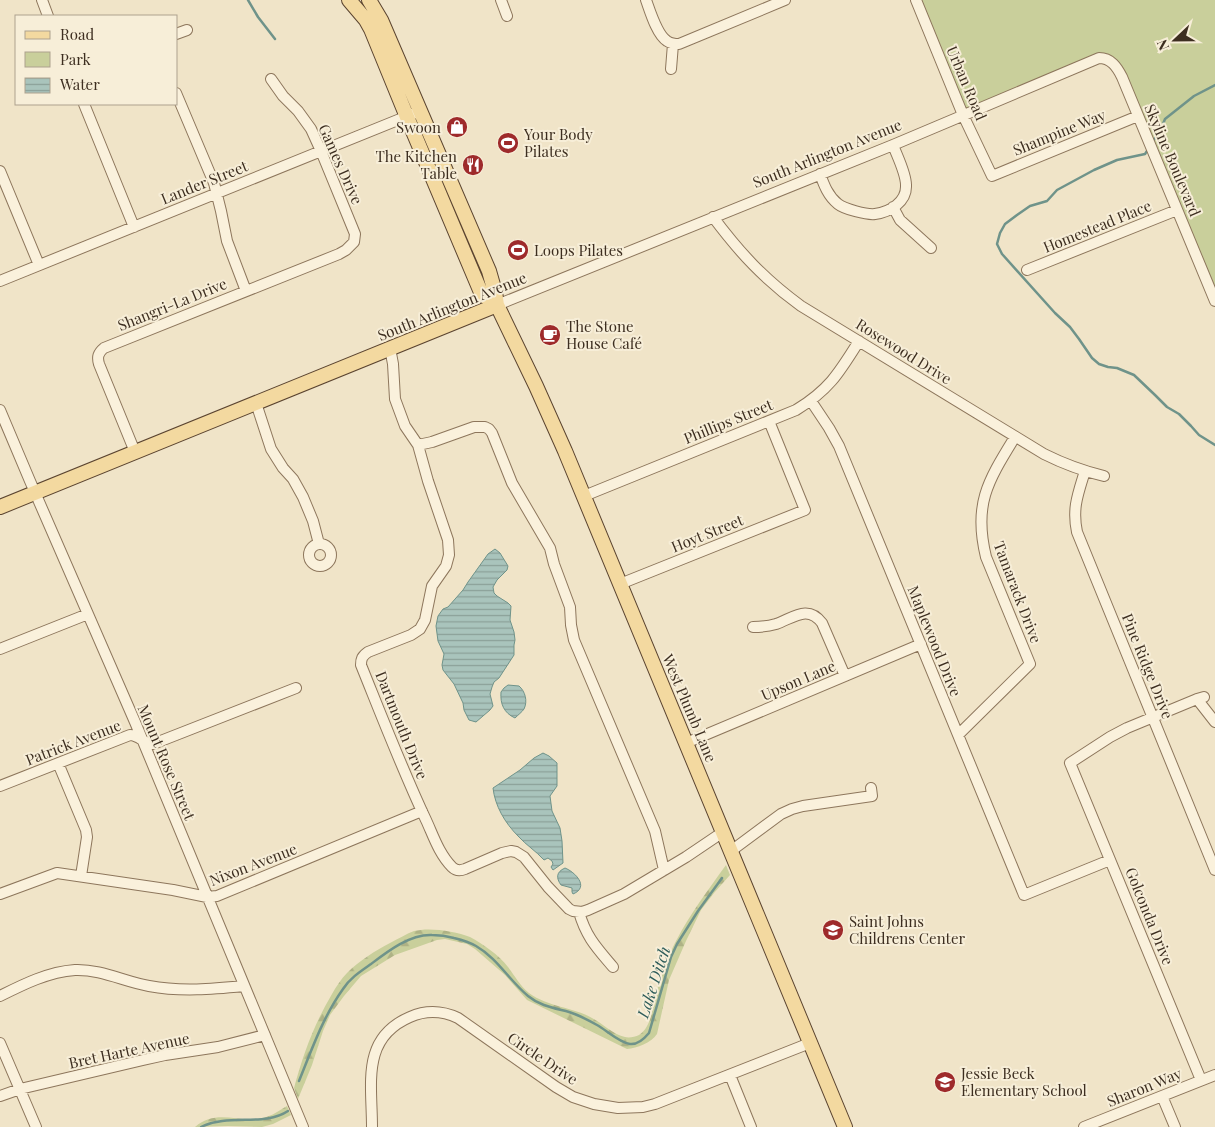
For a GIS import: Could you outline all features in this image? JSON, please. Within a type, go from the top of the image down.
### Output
[{"type":"main road","name":"West Plumb Lane","points":[[349,0],[371,29],[480,290],[482,294],[497,305]]},
{"type":"main road","name":"West Plumb Lane","points":[[369,0],[381,20],[489,271],[497,305],[546,407],[584,496],[845,1127]]},
{"type":"main road","name":"South Arlington Avenue","points":[[0,507],[497,305]]},
{"type":"street","points":[[42,0],[48,15]]},
{"type":"street","points":[[500,0],[507,16]]},
{"type":"street","points":[[646,0],[661,36],[673,44],[684,43],[785,0]]},
{"type":"street","name":"Urban Road","points":[[916,0],[963,115],[992,176]]},
{"type":"street","points":[[178,33],[187,30]]},
{"type":"street","points":[[671,69],[673,44]]},
{"type":"street","name":"South Arlington Avenue","points":[[497,305],[1095,60],[1104,58],[1110,60]]},
{"type":"street","name":"Skyline Boulevard","points":[[1110,60],[1118,70],[1215,301]]},
{"type":"street","name":"Games Drive","points":[[271,78],[283,96],[311,129],[353,229],[354,242]]},
{"type":"street","points":[[178,98],[214,183],[227,241],[246,291]]},
{"type":"street","points":[[84,105],[134,227]]},
{"type":"street","name":"Lander Street","points":[[0,281],[420,111]]},
{"type":"street","name":"Shampine Way","points":[[992,176],[1138,116]]},
{"type":"street","points":[[820,174],[825,189],[830,196],[844,207],[868,214],[875,214],[893,207],[900,203],[904,197],[907,184],[893,144]]},
{"type":"street","points":[[0,171],[39,265]]},
{"type":"street","points":[[893,207],[900,220],[931,248]]},
{"type":"street","name":"Homestead Place","points":[[1027,270],[1177,210]]},
{"type":"street","name":"Rosewood Drive","points":[[713,217],[748,260],[801,306],[1044,454],[1063,464],[1104,476]]},
{"type":"street","name":"Shangri-La Drive","points":[[135,452],[99,364],[98,354],[104,348],[338,254],[346,250],[354,242]]},
{"type":"street","name":"Phillips Street","points":[[584,496],[796,410],[811,401],[835,379],[859,342]]},
{"type":"street","name":"Dartmouth Drive","points":[[390,348],[395,399],[405,426],[418,445],[448,540],[448,560],[443,571],[432,586],[426,615],[420,629],[411,635],[368,652],[362,657],[361,661],[422,811],[442,853],[453,868],[459,871],[502,853],[516,852],[524,857],[569,909],[579,912]]},
{"type":"street","name":"Maplewood Drive","points":[[811,401],[830,428],[839,446],[1024,895],[1110,860]]},
{"type":"street","points":[[256,403],[270,449],[293,479],[303,497],[313,521],[319,544]]},
{"type":"street","name":"Mount Rose Street","points":[[0,410],[3,425],[35,493],[142,740],[303,1127]]},
{"type":"street","name":"Hoyt Street","points":[[620,584],[805,510],[769,421]]},
{"type":"street","points":[[418,445],[474,427],[485,427],[492,433],[512,483],[550,548],[554,564],[568,598],[574,640],[654,831],[664,870]]},
{"type":"street","name":"Tamarack Drive","points":[[958,735],[1030,664],[986,557],[981,528],[981,513],[988,485],[994,470],[1014,437]]},
{"type":"street","name":"Pine Ridge Drive","points":[[1085,471],[1074,510],[1077,532],[1215,870]]},
{"type":"street","points":[[0,649],[88,614]]},
{"type":"street","points":[[753,627],[776,624],[802,614],[814,615],[822,623],[845,676]]},
{"type":"street","name":"Upson Lane","points":[[686,743],[921,644]]},
{"type":"street","name":"Patrick Avenue","points":[[0,786],[130,735],[137,736],[146,743],[153,744],[296,688]]},
{"type":"street","points":[[1152,717],[1201,698],[1215,722]]},
{"type":"street","name":"Golconda Drive","points":[[1152,717],[1110,737],[1070,763],[1201,1080]]},
{"type":"street","points":[[58,763],[86,830],[87,837],[81,876]]},
{"type":"street","points":[[731,851],[781,814],[792,809],[872,796],[871,788]]},
{"type":"street","name":"Nixon Avenue","points":[[0,894],[57,873],[173,890],[207,897],[217,896],[422,811]]},
{"type":"street","points":[[614,967],[589,938],[579,912],[624,894],[723,832]]},
{"type":"street","points":[[0,996],[50,974],[76,970],[101,973],[138,984],[162,988],[201,989],[244,986]]},
{"type":"street","name":"Circle Drive","points":[[372,1127],[371,1070],[372,1060],[378,1044],[389,1029],[406,1019],[423,1013],[442,1013],[458,1018],[564,1092],[584,1101],[607,1107],[630,1108],[655,1104],[810,1042]]},
{"type":"street","name":"Bret Harte Avenue","points":[[0,1096],[150,1058],[218,1047],[265,1035]]},
{"type":"street","points":[[0,1044],[36,1127]]},
{"type":"street","points":[[730,1075],[751,1127]]},
{"type":"street","name":"Sharon Way","points":[[1084,1127],[1215,1075]]},
{"type":"street","points":[[1162,1096],[1175,1127]]},
{"type":"green space","points":[[920,0],[1215,0],[1215,291],[1122,70],[1097,54],[965,109]]},
{"type":"green space","points":[[726,865],[730,875],[701,910],[669,980],[657,1034],[648,1042],[627,1049],[527,1000],[505,975],[467,944],[445,939],[437,940],[395,955],[361,976],[330,1015],[298,1099],[294,1088],[305,1052],[314,1028],[339,983],[352,968],[368,956],[414,931],[427,929],[442,930],[470,937],[500,958],[523,987],[536,998],[585,1014],[621,1036],[639,1035],[644,1031],[650,1020],[661,978],[681,931]]},
{"type":"green space","points":[[287,1106],[291,1115],[262,1127],[195,1127],[203,1121],[212,1118],[263,1118]]},
{"type":"water","points":[[495,549],[500,553],[508,566],[507,570],[493,587],[494,593],[511,606],[510,620],[515,640],[514,655],[499,678],[494,682],[490,694],[493,706],[476,722],[469,720],[454,684],[443,670],[444,654],[438,641],[436,626],[438,616],[443,609],[448,607],[463,590],[488,554]]},
{"type":"water","points":[[508,685],[519,686],[525,696],[526,703],[524,709],[515,718],[505,711],[501,700],[501,692]]},
{"type":"water","points":[[543,753],[557,763],[557,786],[550,796],[552,811],[560,828],[563,863],[553,870],[551,867],[552,861],[548,858],[544,860],[509,826],[498,808],[493,788]]},
{"type":"water","points":[[565,868],[576,876],[581,884],[578,891],[573,894],[572,888],[561,885],[558,880],[558,873]]},
{"type":"waterway","points":[[248,0],[275,39]]},
{"type":"waterway","points":[[1153,141],[1165,119],[1194,96],[1215,85]]},
{"type":"waterway","points":[[1149,148],[1145,154],[1117,160],[1094,170],[1057,190],[1047,201],[1030,206],[1005,224],[997,244],[1002,254],[1070,327],[1092,358],[1099,364],[1117,368],[1134,375],[1167,407],[1179,414],[1199,435],[1215,445]]},
{"type":"waterway","name":"Lake Ditch","points":[[299,1081],[324,1022],[346,985],[356,975],[392,949],[408,940],[424,935],[446,936],[463,940],[473,945],[497,963],[521,990],[537,1002],[580,1016],[626,1043],[638,1043],[649,1033],[671,957],[677,944],[722,878]]},
{"type":"waterway","name":"Lake Ditch","points":[[201,1127],[223,1121],[279,1116],[288,1111]]},
{"type":"place","name":"Swoon","points":[[457,127]]},
{"type":"place","name":"Your Body Pilates","points":[[508,143]]},
{"type":"place","name":"The Kitchen Table","points":[[473,165]]},
{"type":"place","name":"Loops Pilates","points":[[518,250]]},
{"type":"place","name":"The Stone House Café","points":[[550,335]]},
{"type":"place","name":"Saint Johns Childrens Center","points":[[833,930]]},
{"type":"place","name":"Jessie Beck Elementary School","points":[[945,1082]]}]
